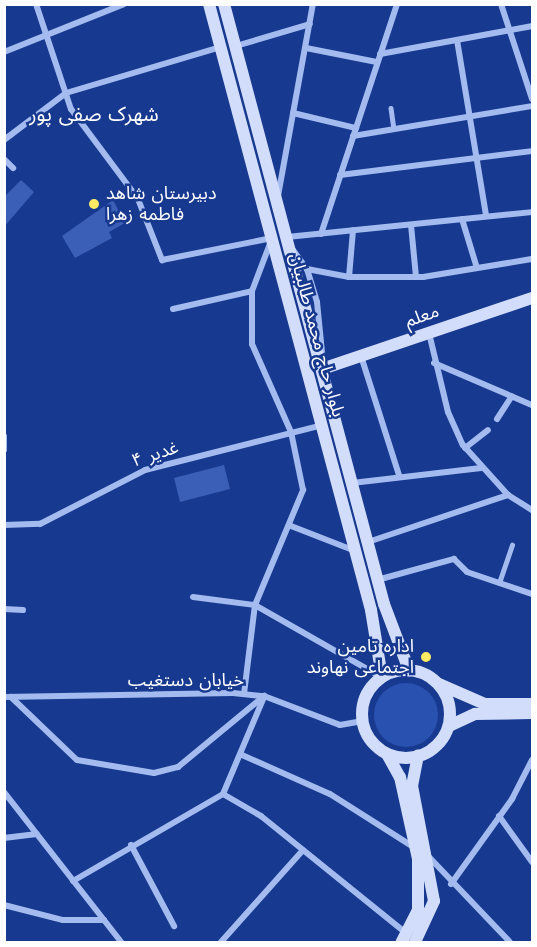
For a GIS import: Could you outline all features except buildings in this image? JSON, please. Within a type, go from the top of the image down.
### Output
[{"type":"main road","name":"بلوار حاج محمد طالبیان","points":[[209,4],[356,551],[382,677]]},
{"type":"main road","name":"بلوار حاج محمد طالبیان","points":[[224,4],[377,580],[396,647],[409,670]]},
{"type":"main road","name":"معلم","points":[[322,369],[532,298]]},
{"type":"main road","points":[[422,852],[400,777],[387,753],[372,742],[363,721],[366,696],[382,677],[409,670],[485,704],[532,704]]},
{"type":"main road","points":[[438,684],[447,696],[449,726]]},
{"type":"main road","points":[[387,753],[418,756],[436,747],[449,726],[475,714],[532,713]]},
{"type":"main road","points":[[411,940],[433,907],[411,778],[418,756]]},
{"type":"street","points":[[36,4],[71,109],[138,199],[162,260],[272,237]]},
{"type":"street","points":[[4,52],[46,33],[124,4]]},
{"type":"street","points":[[277,200],[313,4]]},
{"type":"street","points":[[321,234],[397,4]]},
{"type":"street","points":[[501,4],[532,99]]},
{"type":"street","points":[[235,46],[310,24]]},
{"type":"street","points":[[380,54],[532,26]]},
{"type":"street","points":[[457,40],[486,216]]},
{"type":"street","points":[[4,140],[66,93],[220,47]]},
{"type":"street","points":[[306,48],[377,62]]},
{"type":"street","points":[[353,136],[532,106]]},
{"type":"street","points":[[293,113],[356,128]]},
{"type":"street","points":[[340,175],[532,151]]},
{"type":"street","points":[[4,159],[13,168]]},
{"type":"street","points":[[322,369],[325,346],[307,269],[288,241],[353,230],[532,212]]},
{"type":"street","points":[[462,219],[477,268]]},
{"type":"street","points":[[411,225],[416,277]]},
{"type":"street","points":[[349,277],[353,230]]},
{"type":"street","points":[[244,694],[255,605],[291,526],[303,490],[291,432],[252,344],[252,291],[272,237]]},
{"type":"street","points":[[307,269],[349,277],[416,277],[532,259]]},
{"type":"street","points":[[173,309],[252,291]]},
{"type":"street","points":[[429,333],[434,363],[465,448],[508,495],[532,510]]},
{"type":"street","points":[[360,356],[399,475]]},
{"type":"street","points":[[434,363],[532,405]]},
{"type":"street","points":[[497,419],[512,396]]},
{"type":"street","name":"غدیر ۴","points":[[4,525],[39,524],[145,470],[323,425]]},
{"type":"street","points":[[465,448],[488,430]]},
{"type":"street","points":[[4,436],[4,450]]},
{"type":"street","points":[[352,483],[399,475],[481,468]]},
{"type":"street","points":[[368,542],[508,495]]},
{"type":"street","points":[[291,526],[356,551]]},
{"type":"street","points":[[377,580],[454,560],[467,572],[532,594]]},
{"type":"street","points":[[193,597],[255,605],[382,677]]},
{"type":"street","points":[[4,609],[23,610]]},
{"type":"street","name":"خیابان دستغیب","points":[[8,697],[244,694],[264,696],[340,725],[363,721]]},
{"type":"street","points":[[8,697],[77,760],[154,773],[178,767],[264,696]]},
{"type":"street","points":[[73,881],[131,845],[223,794],[242,754],[264,696]]},
{"type":"street","points":[[242,754],[330,794],[422,852],[510,942]]},
{"type":"street","points":[[451,884],[500,816],[532,760]]},
{"type":"street","points":[[4,792],[121,942]]},
{"type":"street","points":[[223,794],[303,850],[411,940]]},
{"type":"street","points":[[500,816],[532,862]]},
{"type":"street","points":[[4,838],[37,834]]},
{"type":"street","points":[[131,845],[174,926]]},
{"type":"street","points":[[221,942],[303,850]]},
{"type":"street","points":[[4,905],[63,920],[104,920]]},
{"type":"lane","points":[[391,108],[394,129]]},
{"type":"lane","points":[[499,583],[512,545]]},
{"type":"shaded area","points":[[406,683],[418,685],[429,692],[436,703],[438,715],[436,727],[429,738],[418,745],[406,747],[394,745],[383,738],[376,727],[374,715],[376,703],[383,692],[394,685]]},
{"type":"place","name":"دبیرستان شاهد فاطمه زهرا","points":[[94,204]]},
{"type":"place","name":"اداره تامین اجتماعی نهاوند","points":[[426,657]]},
{"type":"district","name":"شهرک صفی پور","points":[[94,114]]}]
